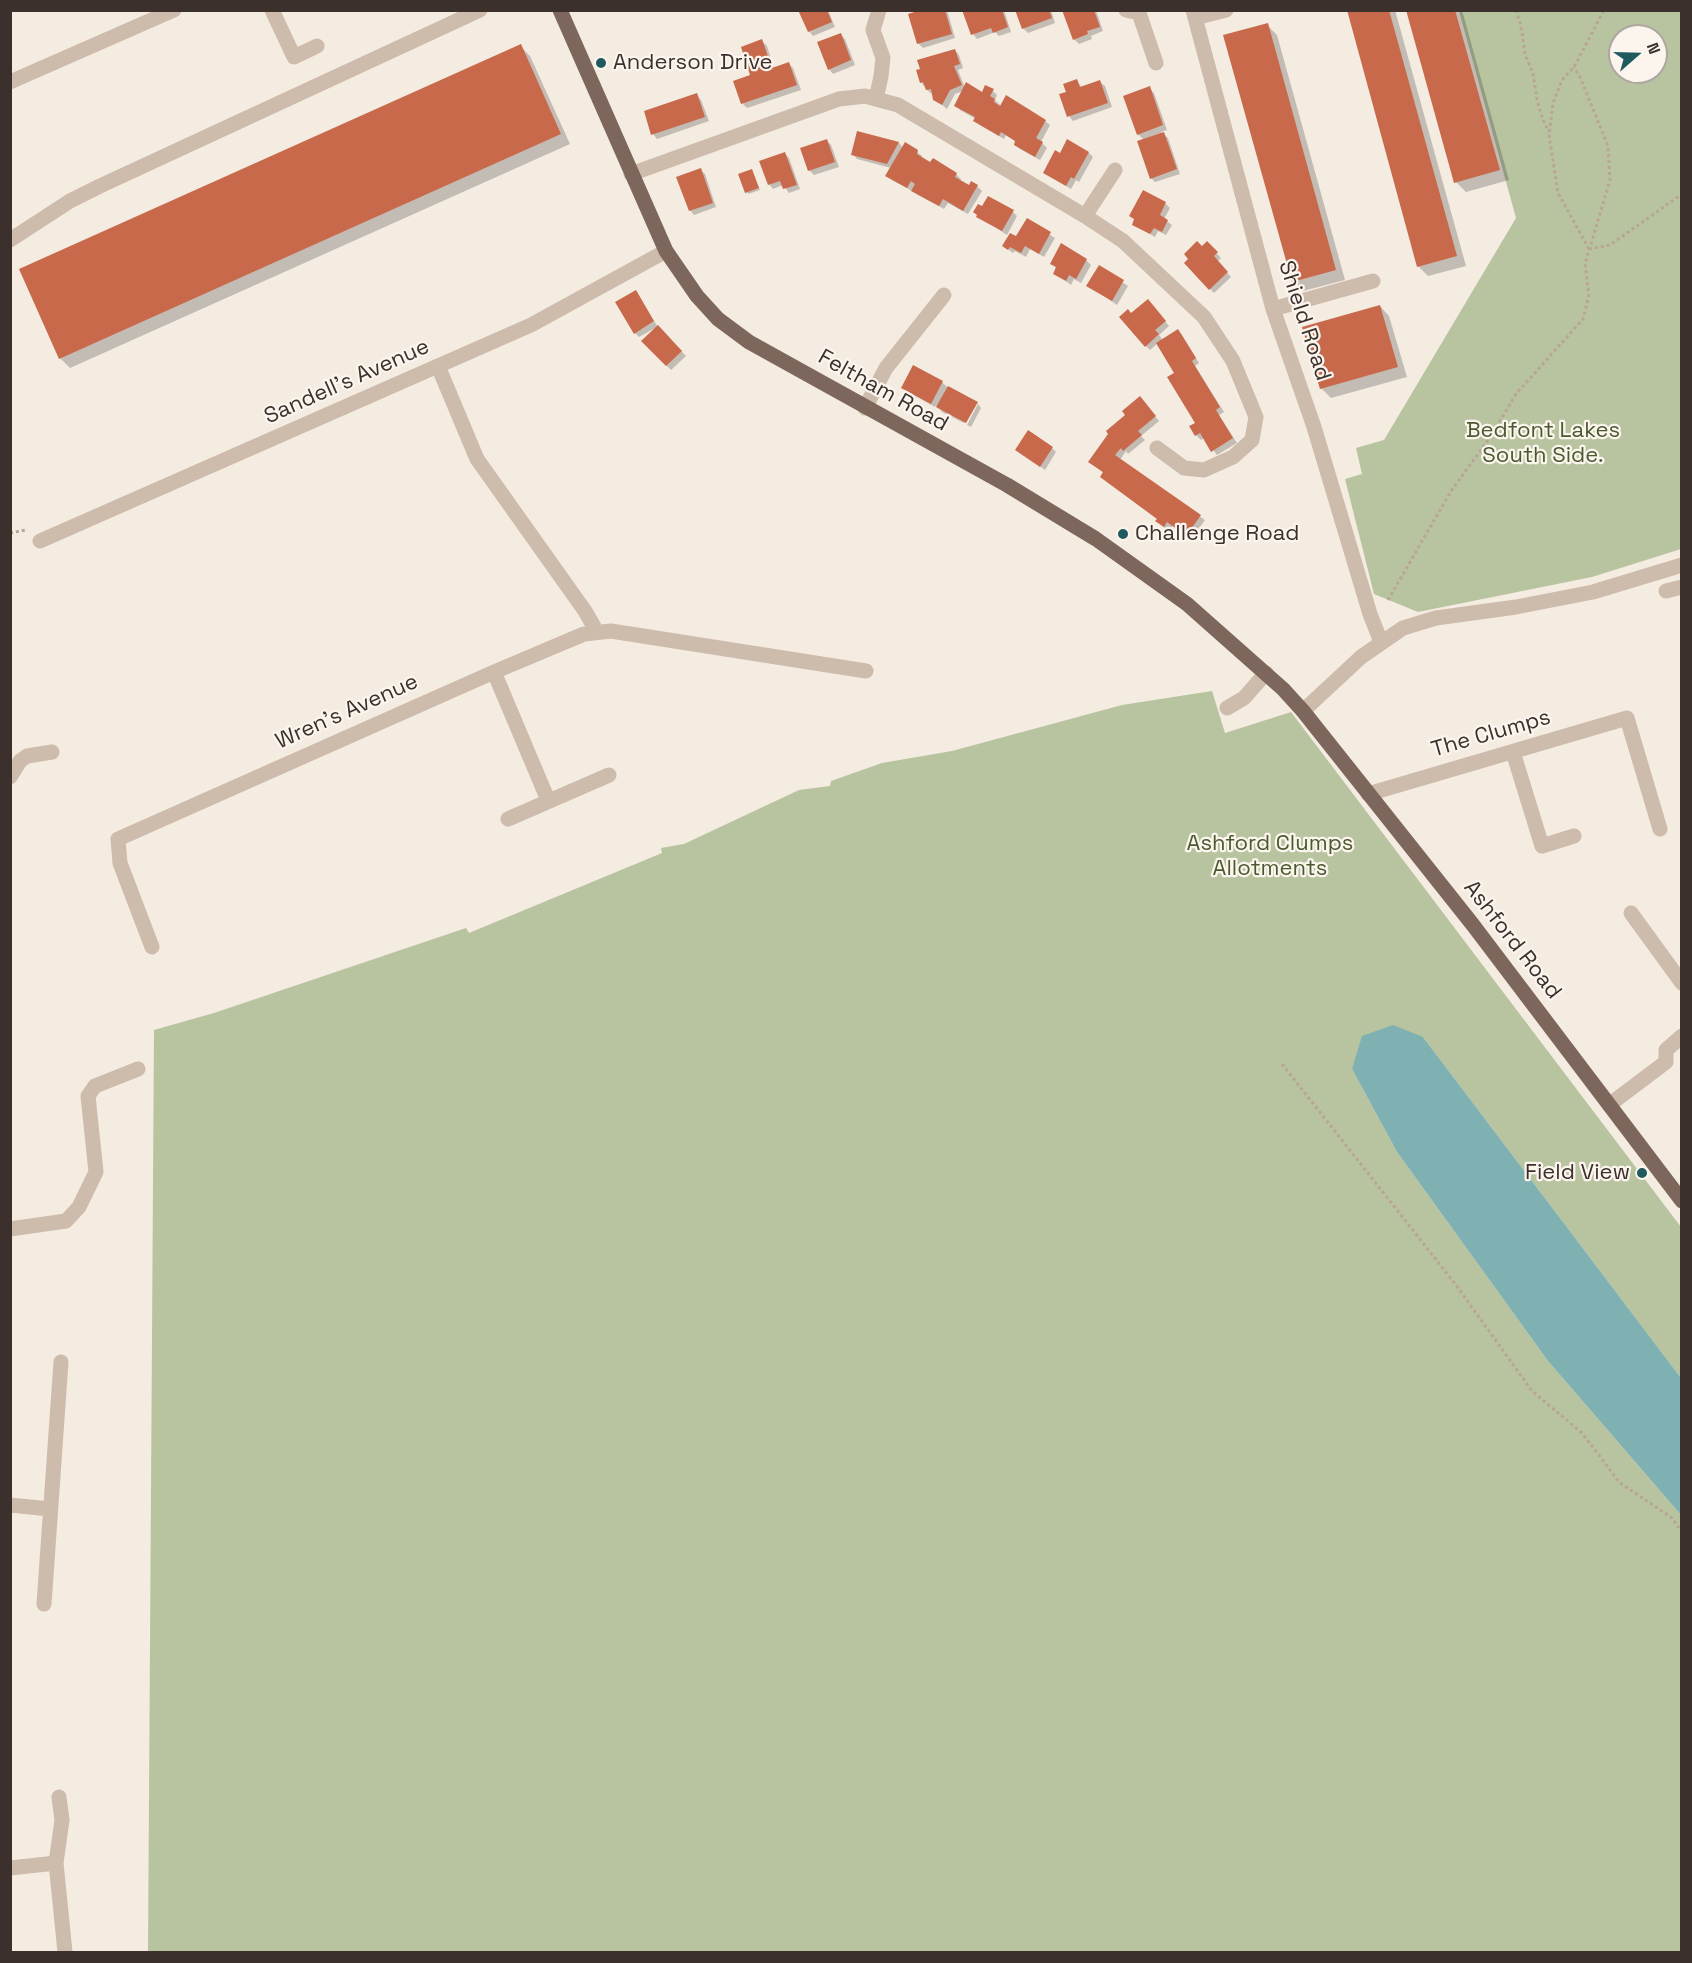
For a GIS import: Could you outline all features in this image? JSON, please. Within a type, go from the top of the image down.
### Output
[{"type":"main road","name":"Feltham Road","points":[[560,10],[666,251],[697,296],[718,319],[749,342],[1006,485],[1096,539],[1187,604],[1266,673],[1303,711]]},
{"type":"main road","name":"Ashford Road","points":[[1303,711],[1473,926],[1680,1196]]},
{"type":"street","points":[[10,82],[174,10]]},
{"type":"street","points":[[272,10],[294,57],[317,46]]},
{"type":"street","points":[[10,240],[70,201],[100,186],[480,10]]},
{"type":"street","points":[[876,99],[883,58],[873,30],[879,10]]},
{"type":"street","points":[[1126,10],[1139,13],[1156,63]]},
{"type":"street","points":[[1194,14],[1226,10]]},
{"type":"street","name":"Shield Road","points":[[1194,14],[1274,309],[1314,427],[1367,605],[1381,642]]},
{"type":"street","points":[[631,174],[839,99],[865,96],[898,105],[1123,241],[1204,317],[1233,361],[1256,417],[1252,440],[1233,457],[1204,470],[1184,468],[1157,448]]},
{"type":"street","points":[[1085,216],[1115,170]]},
{"type":"street","name":"Sandell's Avenue","points":[[40,541],[531,325],[666,251]]},
{"type":"street","points":[[1274,309],[1373,281]]},
{"type":"street","points":[[865,408],[886,368],[944,295]]},
{"type":"street","points":[[438,366],[477,459],[585,611],[597,632]]},
{"type":"street","points":[[1303,711],[1360,657],[1403,628],[1436,618],[1516,607],[1593,592],[1682,565]]},
{"type":"street","points":[[1666,591],[1682,587]]},
{"type":"street","name":"Wren's Avenue","points":[[152,947],[120,863],[118,840],[584,634],[611,631],[866,671]]},
{"type":"street","points":[[494,672],[548,800]]},
{"type":"street","points":[[1227,708],[1244,698],[1266,673]]},
{"type":"street","name":"The Clumps","points":[[1368,794],[1627,718],[1660,829]]},
{"type":"street","points":[[10,777],[27,756],[52,752]]},
{"type":"street","points":[[1513,752],[1542,846],[1574,836]]},
{"type":"street","points":[[508,819],[609,775]]},
{"type":"street","points":[[1631,913],[1682,983]]},
{"type":"street","points":[[1609,1104],[1666,1062],[1666,1050],[1682,1036]]},
{"type":"street","points":[[10,1229],[66,1221],[79,1207],[96,1172],[88,1096],[95,1086],[138,1069]]},
{"type":"street","points":[[44,1604],[61,1362]]},
{"type":"street","points":[[10,1505],[50,1509]]},
{"type":"street","points":[[59,1797],[62,1820],[56,1863],[65,1953]]},
{"type":"street","points":[[10,1868],[56,1863]]},
{"type":"path","points":[[1516,10],[1525,54],[1533,74],[1542,120],[1549,133]]},
{"type":"path","points":[[1589,249],[1558,193],[1549,133],[1553,103],[1562,81],[1574,67],[1604,10]]},
{"type":"path","points":[[1388,600],[1451,491],[1491,436],[1516,394],[1583,319],[1590,295],[1585,264],[1610,180],[1608,146],[1574,67]]},
{"type":"path","points":[[1589,249],[1610,245],[1682,194]]},
{"type":"path","points":[[1282,1064],[1456,1285],[1532,1391],[1582,1433],[1620,1483],[1671,1517],[1682,1532]]},
{"type":"green space","name":"Bedfont Lakes South Side.","points":[[1459,11],[1681,11],[1681,549],[1592,577],[1418,612],[1374,594],[1345,479],[1362,474],[1356,448],[1384,440],[1516,218]]},
{"type":"green space","name":"Ashford Clumps Allotments","points":[[1212,691],[1225,733],[1291,712],[1681,1227],[1681,1378],[1423,1037],[1352,1069],[1397,1152],[1548,1361],[1681,1515],[1681,1952],[148,1952],[154,1030],[214,1013],[466,928],[469,933],[662,853],[661,848],[684,844],[799,790],[830,786],[831,781],[882,763],[952,751],[1122,705]]},
{"type":"water","points":[[1393,1025],[1423,1037],[1681,1378],[1681,1515],[1548,1361],[1397,1152],[1352,1069],[1362,1036]]},
{"type":"building","points":[[798,10],[827,10],[832,22],[808,32]]},
{"type":"building","points":[[921,10],[945,10],[952,34],[917,44],[908,14]]},
{"type":"building","points":[[962,10],[1002,10],[1008,27],[993,33],[991,28],[971,35]]},
{"type":"building","points":[[1015,10],[1049,10],[1052,18],[1022,29]]},
{"type":"building","points":[[1062,10],[1094,10],[1100,27],[1087,31],[1088,34],[1073,40]]},
{"type":"building","points":[[1347,10],[1389,10],[1457,256],[1417,267]]},
{"type":"building","points":[[1406,10],[1455,10],[1500,170],[1454,183]]},
{"type":"building","points":[[1268,23],[1336,270],[1292,282],[1223,35]]},
{"type":"building","points":[[841,33],[851,60],[828,70],[817,42]]},
{"type":"building","points":[[762,39],[772,68],[789,62],[797,85],[741,104],[733,81],[750,75],[741,47]]},
{"type":"building","points":[[521,44],[561,134],[59,359],[19,269]]},
{"type":"building","points":[[955,49],[960,64],[954,66],[962,85],[950,90],[942,105],[933,100],[931,89],[926,90],[923,82],[920,83],[916,70],[920,69],[917,60]]},
{"type":"building","points":[[1077,79],[1080,87],[1100,80],[1108,103],[1067,117],[1059,94],[1066,92],[1063,84]]},
{"type":"building","points":[[966,82],[982,92],[985,85],[994,89],[990,96],[1000,106],[1006,95],[1046,120],[1036,138],[1043,142],[1035,157],[1014,145],[1015,141],[1001,132],[999,136],[973,121],[975,117],[954,106]]},
{"type":"building","points":[[1150,86],[1163,125],[1137,135],[1123,96]]},
{"type":"building","points":[[697,93],[705,117],[651,135],[644,111]]},
{"type":"building","points":[[857,131],[899,142],[887,164],[851,155]]},
{"type":"building","points":[[1164,132],[1177,169],[1150,179],[1137,141]]},
{"type":"building","points":[[827,139],[835,162],[808,171],[800,148]]},
{"type":"building","points":[[1067,139],[1089,152],[1074,179],[1071,177],[1066,186],[1043,173],[1055,150],[1060,153]]},
{"type":"building","points":[[905,142],[918,150],[917,154],[930,162],[933,158],[957,173],[955,177],[969,185],[971,181],[978,185],[963,211],[943,199],[939,206],[911,191],[915,184],[911,181],[907,188],[885,176]]},
{"type":"building","points":[[785,152],[797,185],[783,189],[780,181],[768,185],[759,161]]},
{"type":"building","points":[[701,168],[713,203],[689,211],[676,177]]},
{"type":"building","points":[[752,169],[759,188],[745,193],[738,174]]},
{"type":"building","points":[[1143,190],[1166,202],[1160,215],[1168,220],[1162,232],[1154,228],[1150,234],[1132,225],[1134,219],[1129,216]]},
{"type":"building","points":[[988,196],[1014,210],[1002,231],[976,217],[977,215],[973,212],[978,204],[982,206]]},
{"type":"building","points":[[1027,218],[1051,232],[1039,254],[1025,246],[1021,253],[1010,247],[1008,250],[1002,246],[1010,233],[1016,236]]},
{"type":"building","points":[[1197,241],[1202,246],[1207,241],[1218,252],[1214,256],[1228,272],[1209,290],[1184,263],[1188,259],[1184,254]]},
{"type":"building","points":[[1061,243],[1087,259],[1076,279],[1069,275],[1066,281],[1053,274],[1056,267],[1050,264]]},
{"type":"building","points":[[1099,265],[1124,280],[1112,301],[1086,286]]},
{"type":"building","points":[[636,290],[654,321],[634,334],[615,302]]},
{"type":"building","points":[[1148,299],[1166,321],[1155,330],[1159,334],[1145,347],[1119,317],[1128,309],[1131,313]]},
{"type":"building","points":[[1380,305],[1398,367],[1320,389],[1302,327]]},
{"type":"building","points":[[658,325],[682,351],[666,366],[641,341]]},
{"type":"building","points":[[1178,329],[1196,358],[1192,361],[1220,407],[1216,410],[1233,438],[1211,452],[1200,433],[1195,436],[1189,426],[1195,423],[1167,377],[1174,373],[1156,343]]},
{"type":"building","points":[[913,365],[943,381],[931,404],[901,388]]},
{"type":"building","points":[[948,386],[978,402],[966,423],[936,407]]},
{"type":"building","points":[[1140,396],[1156,416],[1138,431],[1142,435],[1123,451],[1121,448],[1115,455],[1201,515],[1186,536],[1167,522],[1164,527],[1155,521],[1157,519],[1100,477],[1103,472],[1088,462],[1108,434],[1106,431],[1125,415],[1122,411]]},
{"type":"building","points":[[1028,430],[1053,447],[1040,467],[1015,450]]},
{"type":"place","name":"Anderson Drive","points":[[601,63]]},
{"type":"place","name":"Challenge Road","points":[[1123,534]]},
{"type":"place","name":"Field View","points":[[1642,1173]]}]
